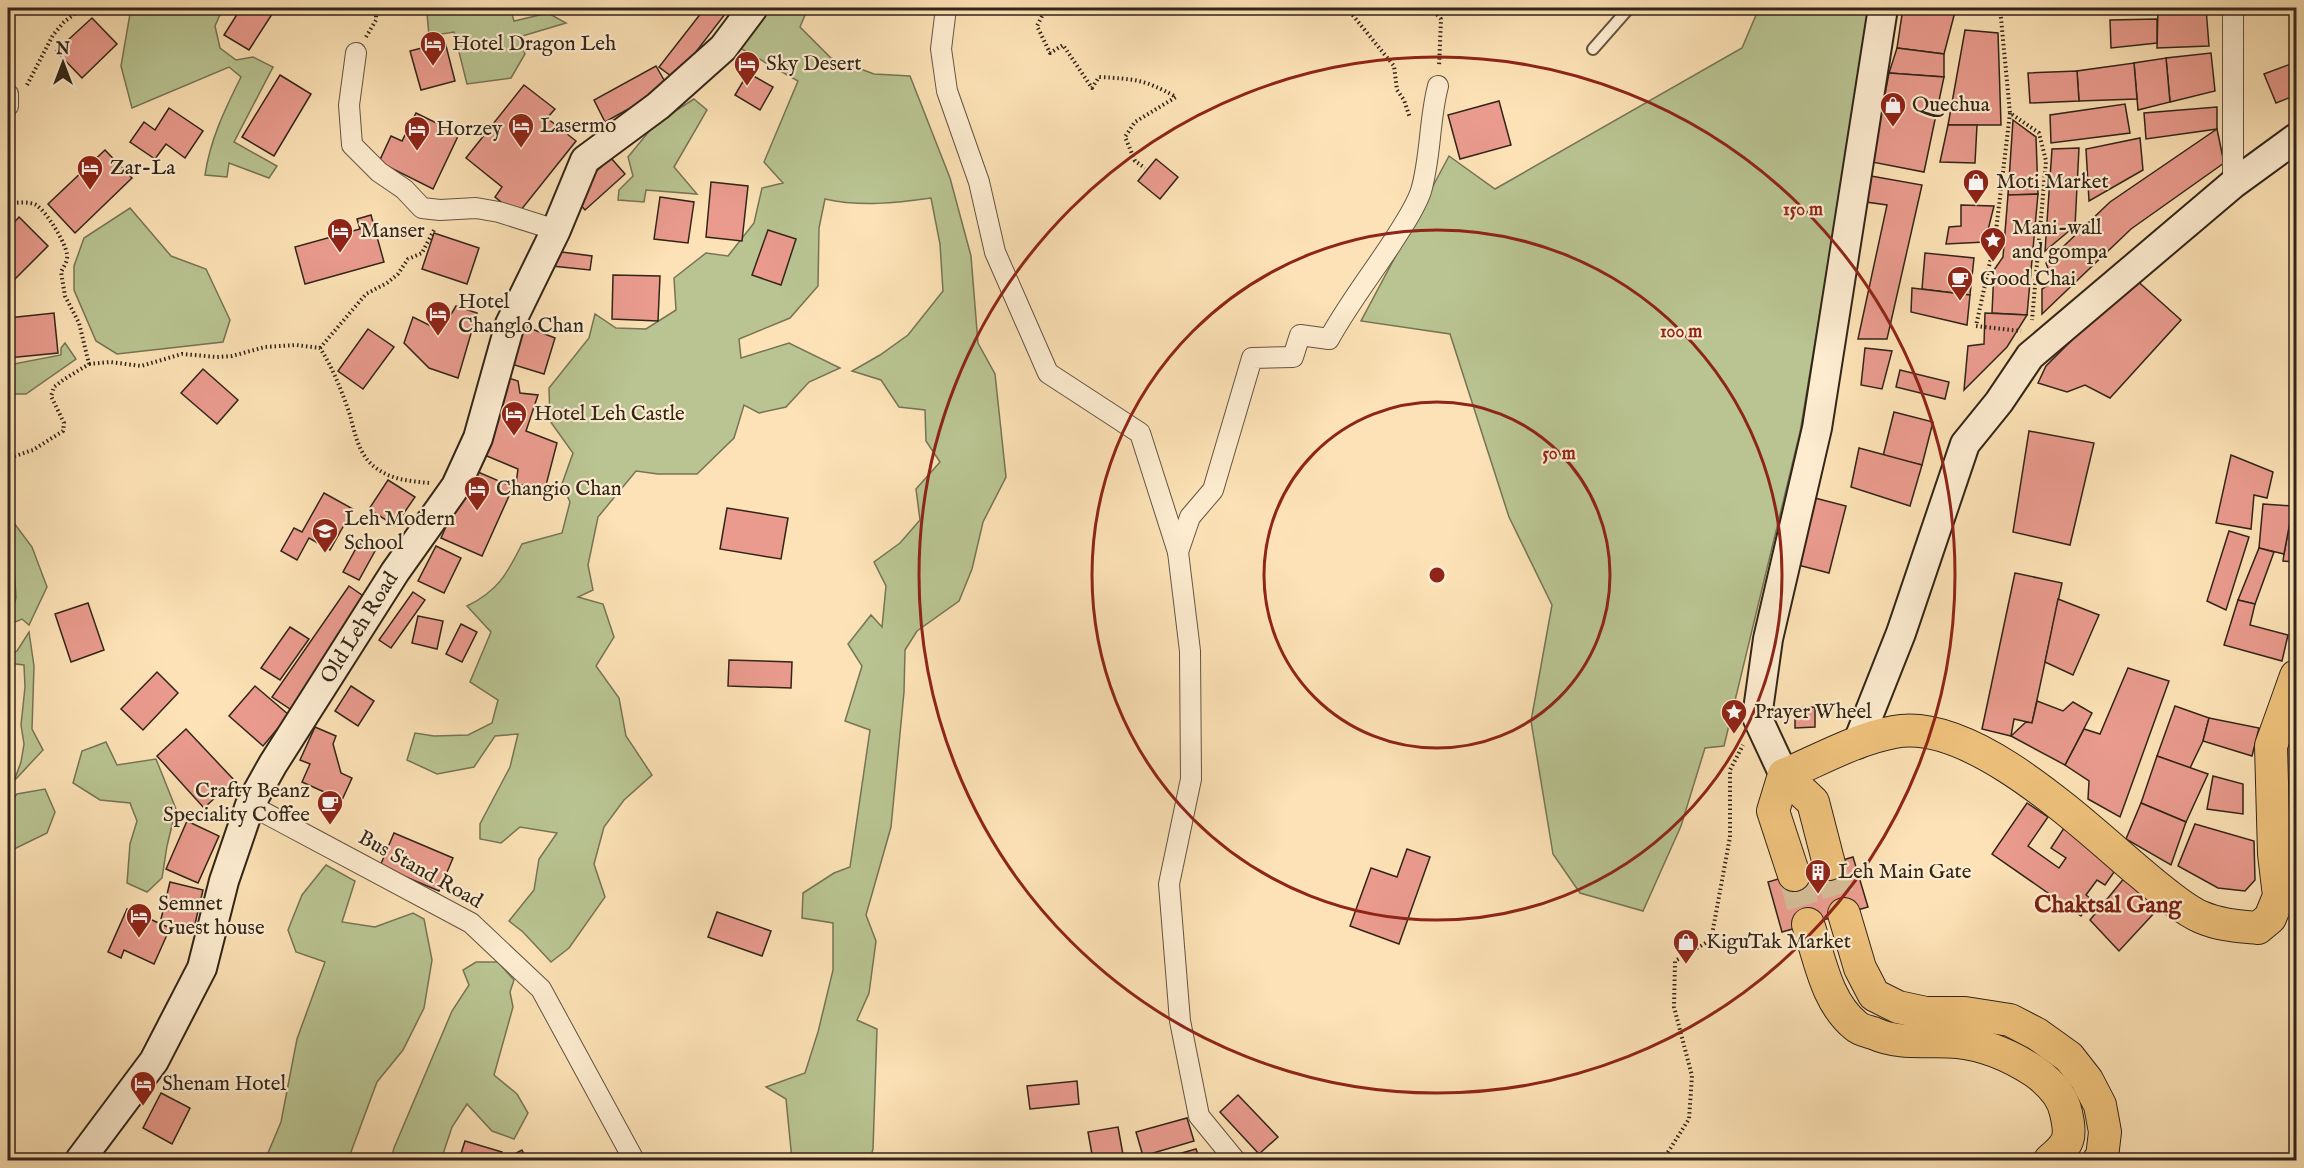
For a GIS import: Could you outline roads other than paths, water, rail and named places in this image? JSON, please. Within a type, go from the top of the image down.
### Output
[{"type":"main road","points":[[1784,775],[1857,744],[1895,732],[1923,732],[1955,739],[2019,773],[2153,883],[2199,916],[2226,925],[2258,927],[2270,918],[2278,896],[2274,854],[2271,746],[2296,676]]},
{"type":"main road","points":[[1784,775],[1813,802],[1830,864]]},
{"type":"main road","points":[[1784,775],[1773,811],[1794,875]]},
{"type":"main road","points":[[1844,914],[1860,968],[1874,995],[1898,1007],[2010,1020],[2037,1034],[2069,1057],[2087,1080],[2100,1105],[2105,1132],[2102,1157],[2099,1161]]},
{"type":"main road","points":[[1809,924],[1825,980],[1839,1007],[1857,1027],[1889,1040],[1958,1042],[1997,1051],[2022,1063],[2044,1078],[2064,1104],[2070,1132],[2064,1149],[2050,1161]]},
{"type":"street","name":"Old Leh Road","points":[[80,1161],[154,1061],[202,968],[224,881],[250,805],[273,764],[395,572],[456,486],[478,438],[510,324],[556,230],[585,160],[658,106],[714,55],[753,8]]},
{"type":"street","points":[[946,8],[941,49],[947,91],[979,182],[995,252],[1048,373],[1140,433],[1178,552],[1190,651],[1191,779],[1169,884],[1174,962],[1180,1021],[1199,1116],[1235,1161]]},
{"type":"street","points":[[1784,775],[1756,717],[1768,639],[1817,428],[1883,8]]},
{"type":"street","points":[[2233,8],[2233,184]]},
{"type":"street","points":[[356,52],[349,105],[352,145],[379,172],[404,189],[422,208],[440,210],[476,208],[499,212],[556,230]]},
{"type":"street","points":[[1178,552],[1190,517],[1213,490],[1252,358],[1293,357],[1300,335],[1329,339],[1403,226],[1421,191],[1431,112],[1438,86]]},
{"type":"street","points":[[1857,744],[1901,633],[1965,444],[1999,402],[2030,344],[2233,184],[2296,138]]},
{"type":"street","name":"Bus Stand Road","points":[[250,805],[471,923],[541,989],[634,1161]]},
{"type":"street","points":[[2274,854],[2284,879],[2296,890]]},
{"type":"lane","points":[[1593,49],[1629,8]]},
{"type":"tunnel","points":[[1829,864],[1844,914]]},
{"type":"tunnel","points":[[1794,875],[1808,924]]},
{"type":"place","name":"Hotel Dragon Leh","points":[[433,67]]},
{"type":"place","name":"Sky Desert","points":[[747,87]]},
{"type":"place","name":"Quechua","points":[[1893,128]]},
{"type":"place","name":"Lasermo","points":[[521,149]]},
{"type":"place","name":"Horzey","points":[[417,152]]},
{"type":"place","name":"Zar-La","points":[[90,191]]},
{"type":"place","name":"Moti Market","points":[[1976,205]]},
{"type":"place","name":"Manser","points":[[340,254]]},
{"type":"place","name":"Mani-wall and gompa","points":[[1993,263]]},
{"type":"place","name":"Good Chai","points":[[1960,302]]},
{"type":"place","name":"Hotel Changlo Chan","points":[[438,337]]},
{"type":"place","name":"Hotel Leh Castle","points":[[514,437]]},
{"type":"place","name":"Changio Chan","points":[[477,512]]},
{"type":"place","name":"Leh Modern School","points":[[325,554]]},
{"type":"place","name":"Prayer Wheel","points":[[1734,735]]},
{"type":"place","name":"Crafty Beanz Speciality Coffee","points":[[330,826]]},
{"type":"place","name":"Leh Main Gate","points":[[1818,895]]},
{"type":"place","name":"Semnet Guest house","points":[[139,939]]},
{"type":"place","name":"KiguTak Market","points":[[1686,965]]},
{"type":"place","name":"Shenam Hotel","points":[[143,1107]]},
{"type":"district","name":"Chaktsal Gang","points":[[2108,905]]}]
